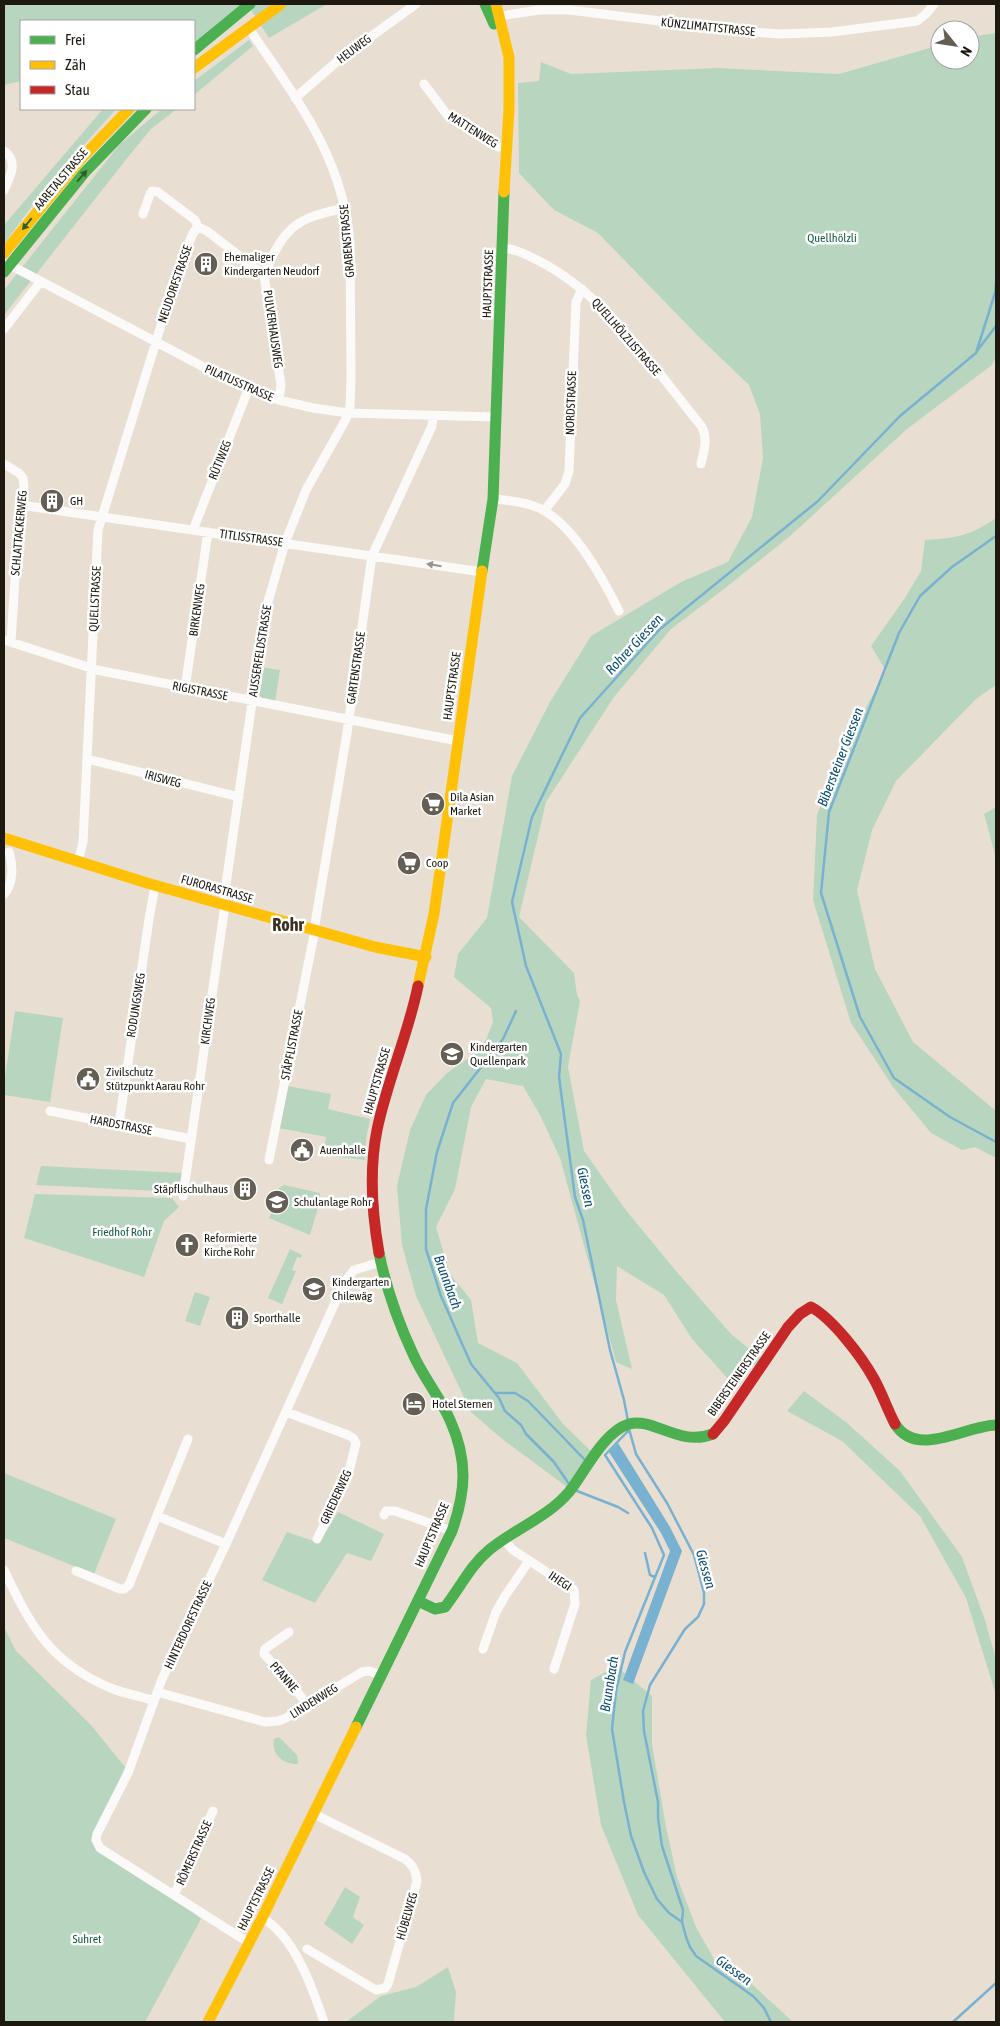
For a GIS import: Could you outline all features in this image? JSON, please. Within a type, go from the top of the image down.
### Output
[{"type":"main road","points":[[195,49],[250,4]]},
{"type":"main road","points":[[195,55],[267,4]]},
{"type":"main road","points":[[195,67],[240,32],[283,4]]},
{"type":"main road","name":"HAUPTSTRASSE","points":[[208,2022],[314,1814],[452,1531],[459,1511],[464,1486],[465,1472],[462,1450],[450,1420],[413,1355],[394,1306],[382,1262],[373,1206],[372,1169],[383,1107],[417,993],[434,914],[493,499],[505,162],[509,109],[509,57],[506,43],[496,18],[484,4]]},
{"type":"main road","name":"HAUPTSTRASSE","points":[[496,4],[496,18],[508,78]]},
{"type":"main road","name":"AARETALSTRASSE","points":[[4,253],[79,160],[128,110]]},
{"type":"main road","name":"AARETALSTRASSE","points":[[4,272],[85,172],[145,110]]},
{"type":"main road","name":"FURORASTRASSE","points":[[7,846],[78,862],[155,886],[394,952],[426,957]]},
{"type":"main road","name":"BIBERSTEINERSTRASSE","points":[[418,1601],[435,1610],[445,1606],[468,1570],[488,1550],[548,1512],[563,1499],[572,1490],[595,1455],[615,1433],[627,1425],[638,1423],[689,1438],[707,1437],[715,1432],[786,1331],[805,1309],[811,1307],[822,1313],[869,1371],[883,1395],[895,1422],[906,1438],[916,1441],[930,1441],[968,1428],[996,1425]]},
{"type":"street","name":"HEUWEG","points":[[295,98],[340,59],[416,4]]},
{"type":"street","name":"KÜNZLIMATTSTRASSE","points":[[496,18],[539,10],[585,8],[751,32],[780,34],[832,32],[917,21],[934,4]]},
{"type":"street","name":"GRABENSTRASSE","points":[[252,33],[295,98],[330,158],[346,208],[351,272],[351,378],[348,413]]},
{"type":"street","name":"MATTENWEG","points":[[424,84],[448,116],[498,147],[506,147]]},
{"type":"street","points":[[4,150],[11,157],[13,170],[4,190]]},
{"type":"street","name":"PULVERHAUSWEG","points":[[143,214],[150,194],[154,191],[158,192],[195,220],[198,227],[214,236],[264,275],[270,305],[280,385],[279,400]]},
{"type":"street","points":[[264,275],[281,240],[298,223],[317,214],[346,208]]},
{"type":"street","name":"NEUDORFSTRASSE","points":[[156,343],[179,267],[193,233],[198,227]]},
{"type":"street","name":"QUELLHÖLZLISTRASSE","points":[[503,248],[521,252],[555,270],[597,302],[702,426],[706,436],[706,443],[701,464]]},
{"type":"street","name":"PILATUSSTRASSE","points":[[4,261],[248,390],[279,400],[321,410],[348,413],[496,417]]},
{"type":"street","points":[[4,329],[37,279]]},
{"type":"street","name":"NORDSTRASSE","points":[[544,512],[565,484],[569,472],[576,302],[582,289]]},
{"type":"street","name":"QUELLSTRASSE","points":[[78,862],[83,842],[98,530],[156,343]]},
{"type":"street","name":"RÜTIWEG","points":[[193,530],[248,390]]},
{"type":"street","name":"AUSSERFELDSTRASSE","points":[[224,905],[265,612],[285,543],[306,490],[343,426],[348,413]]},
{"type":"street","name":"GARTENSTRASSE","points":[[315,930],[349,720],[372,556],[430,430],[433,416]]},
{"type":"street","name":"SCHLATTACKERWEG","points":[[4,464],[19,473],[23,478],[7,641]]},
{"type":"street","points":[[493,499],[527,504],[544,512],[580,545],[599,572],[620,611]]},
{"type":"street","name":"TITLISSTRASSE","points":[[20,505],[482,572]]},
{"type":"street","name":"BIRKENWEG","points":[[185,688],[208,532]]},
{"type":"street","name":"RIGISTRASSE","points":[[7,641],[91,668],[458,742]]},
{"type":"street","name":"IRISWEG","points":[[87,759],[239,797]]},
{"type":"street","points":[[4,894],[9,889],[13,863],[7,846]]},
{"type":"street","name":"RODUNGSWEG","points":[[119,1124],[148,919],[155,886]]},
{"type":"street","name":"KIRCHWEG","points":[[183,1196],[224,905]]},
{"type":"street","name":"STÄPFLISTRASSE","points":[[269,1160],[315,930]]},
{"type":"street","name":"HARDSTRASSE","points":[[50,1111],[192,1139]]},
{"type":"street","name":"HINTERDORFSTRASSE","points":[[249,1943],[100,1848],[96,1840],[97,1834],[128,1773],[156,1697],[344,1283],[354,1270],[382,1262]]},
{"type":"street","name":"GRIEDERWEG","points":[[286,1412],[348,1435],[356,1443],[347,1479],[317,1539]]},
{"type":"street","points":[[76,1571],[120,1589],[126,1588],[158,1516],[188,1439]]},
{"type":"street","points":[[384,1515],[386,1511],[395,1511],[452,1531]]},
{"type":"street","points":[[158,1516],[226,1544]]},
{"type":"street","name":"IHEGI","points":[[504,1540],[513,1550],[572,1587],[576,1594],[575,1604],[554,1669]]},
{"type":"street","points":[[483,1649],[496,1612],[504,1596],[529,1561]]},
{"type":"street","points":[[4,1570],[32,1625],[48,1647],[57,1655],[100,1683],[123,1693],[156,1697]]},
{"type":"street","name":"PFANNE","points":[[289,1632],[265,1649],[264,1654],[307,1704]]},
{"type":"street","name":"LINDENWEG","points":[[156,1697],[265,1722],[278,1721],[362,1672],[370,1671],[381,1675]]},
{"type":"street","name":"RÖMERSTRASSE","points":[[174,1895],[213,1811]]},
{"type":"street","name":"HÜBELWEG","points":[[307,1950],[376,1990],[385,1988],[388,1984],[418,1881],[412,1864],[405,1859],[314,1814]]},
{"type":"street","points":[[262,1918],[275,1926],[292,1948],[324,2022]]},
{"type":"green space","points":[[4,4],[327,4],[269,38],[248,5],[195,42],[195,20],[20,20],[20,81],[4,85]]},
{"type":"green space","name":"Quellhölzli","points":[[996,33],[996,356],[992,365],[907,429],[789,537],[671,629],[614,697],[546,802],[519,917],[574,973],[577,995],[580,1001],[568,1067],[584,1151],[625,1209],[676,1271],[731,1334],[762,1359],[731,1382],[692,1339],[664,1295],[617,1266],[616,1300],[632,1369],[616,1362],[560,1158],[540,1115],[523,1086],[486,1079],[471,1107],[455,1189],[436,1227],[450,1274],[471,1300],[478,1343],[517,1363],[563,1424],[595,1455],[571,1490],[501,1438],[471,1412],[416,1296],[402,1245],[397,1186],[410,1130],[426,1095],[447,1073],[472,1056],[486,1040],[493,1022],[491,1008],[454,977],[458,954],[487,918],[512,776],[550,702],[591,636],[681,582],[728,562],[752,517],[763,458],[760,414],[749,385],[700,338],[598,233],[554,210],[519,173],[518,83],[539,81],[541,62],[571,74],[717,68],[839,74],[930,48],[930,70],[980,70],[980,35]]},
{"type":"green space","points":[[249,40],[253,46],[195,94],[195,80]]},
{"type":"green space","points":[[102,110],[115,110],[42,192],[4,244],[4,225]]},
{"type":"green space","points":[[161,110],[176,110],[151,129],[4,315],[4,290],[120,144]]},
{"type":"green space","points":[[996,518],[996,685],[976,699],[896,781],[872,830],[857,890],[875,969],[913,1042],[996,1111],[996,1158],[975,1147],[962,1150],[931,1133],[893,1087],[851,1023],[813,900],[817,815],[841,753],[886,671],[871,646],[905,598],[921,571],[925,540],[962,535],[978,529]]},
{"type":"green space","points":[[260,667],[280,670],[275,702],[262,698],[258,693]]},
{"type":"green space","points":[[996,807],[996,858],[984,814]]},
{"type":"green space","points":[[15,1011],[63,1018],[50,1102],[4,1095],[4,1083]]},
{"type":"green space","points":[[287,1086],[331,1094],[328,1109],[370,1119],[366,1139],[365,1160],[323,1155],[326,1137],[279,1128]]},
{"type":"green space","points":[[41,1166],[182,1173],[178,1192],[36,1185]]},
{"type":"green space","points":[[284,1185],[320,1193],[320,1201],[310,1235],[269,1218],[277,1201],[279,1188]]},
{"type":"green space","name":"Friedhof Rohr","points":[[35,1194],[172,1198],[179,1207],[164,1221],[144,1277],[24,1238]]},
{"type":"green space","points":[[290,1249],[302,1255],[301,1258],[297,1257],[292,1270],[296,1271],[282,1304],[268,1298]]},
{"type":"green space","points":[[195,1292],[210,1297],[200,1326],[185,1321]]},
{"type":"green space","points":[[804,1391],[847,1423],[900,1471],[962,1557],[985,1620],[996,1659],[996,1695],[966,1598],[920,1516],[842,1441],[787,1411]]},
{"type":"green space","points":[[4,1473],[116,1519],[94,1574],[4,1538]]},
{"type":"green space","points":[[338,1512],[384,1534],[371,1561],[347,1553],[315,1603],[262,1580],[287,1532],[319,1543]]},
{"type":"green space","name":"Suhret","points":[[4,1627],[16,1651],[91,1725],[125,1767],[95,1846],[174,1895],[201,1919],[145,2022],[4,2022]]},
{"type":"green space","points":[[616,1666],[652,1696],[652,1744],[666,1827],[677,1877],[696,1927],[714,1959],[754,1986],[793,2022],[725,2022],[638,1915],[601,1825],[586,1735],[591,1680]]},
{"type":"green space","points":[[279,1737],[297,1755],[298,1764],[283,1760],[276,1754],[274,1739]]},
{"type":"green space","points":[[345,1887],[360,1897],[353,1917],[364,1925],[352,1944],[324,1924]]},
{"type":"green space","points":[[448,1967],[456,1992],[454,2022],[346,2022],[381,1996],[416,1987]]},
{"type":"water","points":[[618,1443],[670,1527],[682,1551],[633,1684],[623,1680],[670,1551],[661,1533],[609,1452]]},
{"type":"waterway","name":"Rohrer Giessen","points":[[628,1421],[610,1350],[583,1220],[575,1197],[559,1077],[561,1054],[526,966],[512,902],[532,817],[580,718],[660,629],[818,501],[900,416],[976,353],[995,293],[996,283]]},
{"type":"waterway","name":"Rohrer Giessen","points":[[977,351],[996,326]]},
{"type":"waterway","name":"Bibersteiner Giessen","points":[[996,536],[952,567],[920,596],[899,633],[829,812],[821,893],[860,1017],[894,1078],[950,1117],[996,1142]]},
{"type":"waterway","name":"Brunnbach","points":[[516,1011],[503,1039],[453,1103],[437,1152],[426,1209],[426,1249],[441,1296],[471,1364],[499,1398],[505,1411],[521,1425],[526,1434],[554,1462],[569,1484]]},
{"type":"waterway","points":[[495,1393],[515,1393],[528,1401],[585,1460]]},
{"type":"waterway","name":"Giessen","points":[[629,1429],[636,1454],[667,1503],[694,1555],[704,1593],[704,1604],[698,1617],[685,1629],[650,1685],[643,1711],[644,1731],[658,1802],[662,1846],[683,1910],[682,1922],[690,1947],[696,1956],[753,1996],[764,2008],[771,2022]]},
{"type":"waterway","name":"Brunnbach","points":[[629,1430],[605,1455],[652,1528],[664,1555],[625,1652],[616,1691],[612,1729],[631,1836],[644,1872],[657,1899],[669,1913],[682,1922]]},
{"type":"waterway","points":[[577,1491],[618,1507],[628,1513]]},
{"type":"waterway","points":[[645,1553],[650,1575],[655,1577]]},
{"type":"waterway","name":"Giessen","points":[[953,2022],[996,1983]]},
{"type":"traffic: fast","points":[[195,49],[250,4]]},
{"type":"traffic: fast","points":[[485,4],[494,24]]},
{"type":"traffic: fast","points":[[4,272],[85,172],[145,110]]},
{"type":"traffic: fast","points":[[482,571],[493,499],[504,192]]},
{"type":"traffic: fast","points":[[356,1727],[452,1531],[460,1502],[463,1476],[460,1449],[456,1435],[446,1412],[417,1362],[397,1317],[379,1253]]},
{"type":"traffic: fast","points":[[418,1601],[435,1609],[445,1607],[482,1556],[560,1501],[569,1492],[603,1444],[620,1428],[638,1423],[689,1437],[713,1434]]},
{"type":"traffic: fast","points":[[895,1424],[904,1434],[916,1439],[928,1440],[996,1425]]},
{"type":"traffic: slow","points":[[195,67],[281,4]]},
{"type":"traffic: slow","points":[[496,4],[509,57],[509,109],[504,192]]},
{"type":"traffic: slow","points":[[4,253],[79,161],[128,110]]},
{"type":"traffic: slow","points":[[418,986],[434,914],[482,571]]},
{"type":"traffic: slow","points":[[4,838],[147,883],[375,947],[426,957]]},
{"type":"traffic: slow","points":[[208,2022],[262,1918],[356,1727]]},
{"type":"traffic: jam","points":[[379,1253],[372,1192],[373,1160],[377,1130],[418,986]]},
{"type":"traffic: jam","points":[[713,1434],[724,1421],[788,1327],[800,1314],[811,1307],[837,1329],[862,1360],[877,1384],[895,1424]]},
{"type":"place","name":"Ehemaliger Kindergarten Neudorf","points":[[206,264]]},
{"type":"place","name":"GH","points":[[52,501]]},
{"type":"place","name":"Dila Asian Market","points":[[433,804]]},
{"type":"place","name":"Coop","points":[[409,863]]},
{"type":"place","name":"Kindergarten Quellenpark","points":[[452,1054]]},
{"type":"place","name":"Zivilschutz Stützpunkt Aarau Rohr","points":[[88,1079]]},
{"type":"place","name":"Auenhalle","points":[[302,1150]]},
{"type":"place","name":"Stäpflischulhaus","points":[[245,1189]]},
{"type":"place","name":"Schulanlage Rohr","points":[[277,1202]]},
{"type":"place","name":"Reformierte Kirche Rohr","points":[[187,1245]]},
{"type":"place","name":"Kindergarten Chilewäg","points":[[314,1289]]},
{"type":"place","name":"Sporthalle","points":[[237,1318]]},
{"type":"place","name":"Hotel Sternen","points":[[414,1404]]},
{"type":"district","name":"Rohr","points":[[288,925]]}]
